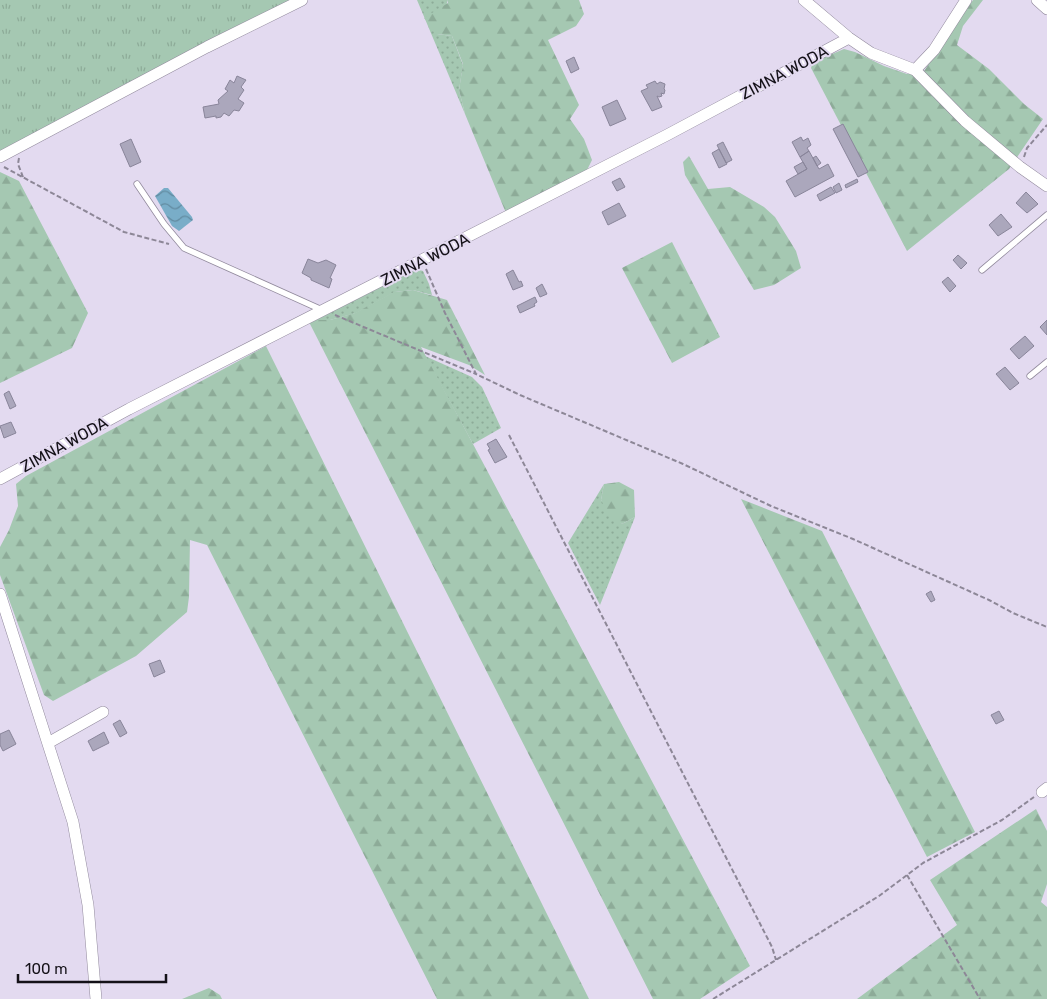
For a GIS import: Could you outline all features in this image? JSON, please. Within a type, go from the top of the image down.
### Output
[{"type":"street","points":[[0,157],[207,47],[302,0]]},
{"type":"street","points":[[804,0],[849,38],[871,53],[915,70],[965,121],[1020,167],[1047,186]]},
{"type":"street","points":[[915,70],[934,50],[966,0]]},
{"type":"street","points":[[1037,0],[1047,9]]},
{"type":"street","name":"ZIMNA WODA","points":[[0,479],[130,409],[667,135],[849,38]]},
{"type":"street","points":[[0,594],[66,798],[78,845],[88,905],[96,999]]},
{"type":"street","points":[[48,743],[103,712]]},
{"type":"lane","points":[[137,184],[164,224],[184,248],[323,310]]},
{"type":"lane","points":[[982,270],[1047,215]]},
{"type":"lane","points":[[1030,376],[1047,362]]},
{"type":"path","points":[[1020,167],[1027,148],[1047,125]]},
{"type":"path","points":[[24,144],[18,164],[24,179]]},
{"type":"path","points":[[0,165],[124,232],[184,248]]},
{"type":"path","points":[[422,261],[445,313],[476,374]]},
{"type":"path","points":[[323,310],[683,464],[771,506],[853,539],[1047,627]]},
{"type":"path","points":[[509,435],[768,938],[776,960]]},
{"type":"path","points":[[713,999],[879,896],[923,863],[1002,820],[1044,790]]},
{"type":"path","points":[[908,875],[980,999]]},
{"type":"green space","points":[[0,0],[291,0],[0,155]]},
{"type":"green space","points":[[417,0],[448,0],[437,34],[452,36],[463,65],[459,90],[465,114]]},
{"type":"green space","points":[[448,0],[579,0],[584,14],[576,26],[548,40],[579,105],[570,119],[584,139],[592,160],[587,170],[506,213],[465,114],[459,90],[463,64],[452,36],[437,34],[424,18],[448,3]]},
{"type":"green space","points":[[973,0],[983,0],[963,26],[957,45],[989,69],[1024,104],[1043,119],[1009,169],[907,251],[811,68],[813,62],[844,49],[907,74],[924,71]]},
{"type":"green space","points":[[689,156],[708,189],[730,187],[764,207],[775,217],[796,251],[801,268],[774,285],[754,290],[685,175],[683,162]]},
{"type":"green space","points":[[0,172],[19,181],[88,313],[72,348],[0,383]]},
{"type":"green space","points":[[672,242],[720,337],[672,363],[622,268]]},
{"type":"green space","points":[[416,269],[423,271],[432,295],[413,290],[395,292],[356,313],[330,320],[316,320]]},
{"type":"green space","points":[[413,290],[447,300],[485,375],[469,365],[421,347],[750,966],[700,999],[653,999],[309,322],[330,320],[355,313],[394,292]]},
{"type":"green space","points":[[266,346],[589,999],[437,999],[207,545],[190,540],[187,612],[136,656],[53,701],[44,695],[0,575],[0,547],[18,506],[16,484],[26,476]]},
{"type":"green space","points":[[425,356],[472,377],[482,387],[501,428],[473,444]]},
{"type":"green space","points":[[619,482],[634,490],[635,517],[622,524],[609,515],[601,500],[604,484]]},
{"type":"green space","points":[[604,484],[601,500],[622,524],[635,517],[600,605],[568,543]]},
{"type":"green space","points":[[741,499],[822,531],[975,832],[927,857]]},
{"type":"green space","points":[[1036,809],[1047,831],[1047,884],[1041,902],[1047,907],[1047,999],[857,999],[957,925],[930,880]]},
{"type":"green space","points":[[209,988],[220,995],[222,999],[182,999]]},
{"type":"water","points":[[164,188],[168,188],[192,217],[193,220],[179,231],[172,226],[155,196]]},
{"type":"building","points":[[574,57],[579,69],[571,73],[566,61]]},
{"type":"building","points":[[237,76],[246,80],[241,87],[244,90],[238,99],[244,103],[239,111],[234,110],[229,116],[224,113],[221,117],[205,118],[203,107],[219,104],[218,100],[228,91],[225,89],[230,80],[234,83]]},
{"type":"building","points":[[655,81],[657,84],[660,82],[665,84],[665,90],[664,94],[661,93],[662,96],[657,96],[662,107],[652,111],[641,91],[648,88],[646,85]]},
{"type":"building","points":[[617,100],[626,119],[610,126],[602,107]]},
{"type":"building","points":[[843,124],[868,172],[858,177],[833,129]]},
{"type":"building","points":[[801,137],[803,141],[808,138],[811,145],[807,148],[809,151],[800,157],[792,142]]},
{"type":"building","points":[[131,139],[141,162],[130,167],[120,144]]},
{"type":"building","points":[[723,142],[732,160],[726,163],[717,145]]},
{"type":"building","points":[[719,149],[727,164],[719,168],[712,153]]},
{"type":"building","points":[[809,151],[819,169],[828,164],[834,176],[795,197],[786,181],[807,169],[800,157]]},
{"type":"building","points":[[816,156],[821,163],[817,166],[813,158]]},
{"type":"building","points":[[803,162],[807,169],[798,174],[794,167]]},
{"type":"building","points":[[620,178],[625,187],[617,191],[612,182]]},
{"type":"building","points":[[857,179],[858,182],[846,188],[845,185]]},
{"type":"building","points":[[839,183],[842,190],[836,193],[833,187]]},
{"type":"building","points":[[831,187],[835,193],[820,201],[817,195]]},
{"type":"building","points":[[1026,192],[1038,204],[1027,213],[1016,203]]},
{"type":"building","points":[[619,203],[626,216],[608,225],[602,212]]},
{"type":"building","points":[[1001,214],[1012,227],[998,236],[989,225]]},
{"type":"building","points":[[958,255],[967,263],[961,269],[953,260]]},
{"type":"building","points":[[308,259],[318,263],[326,260],[336,265],[330,278],[332,279],[329,288],[311,280],[311,278],[302,273]]},
{"type":"building","points":[[513,270],[523,286],[513,290],[506,274]]},
{"type":"building","points":[[948,277],[956,286],[950,292],[942,282]]},
{"type":"building","points":[[542,284],[547,294],[540,297],[536,288]]},
{"type":"building","points":[[535,297],[537,302],[534,304],[535,306],[520,313],[517,306]]},
{"type":"building","points":[[1047,320],[1047,335],[1040,327]]},
{"type":"building","points":[[1025,336],[1034,346],[1019,359],[1010,349]]},
{"type":"building","points":[[1005,367],[1019,383],[1010,390],[996,374]]},
{"type":"building","points":[[9,391],[16,406],[10,409],[4,394]]},
{"type":"building","points":[[11,422],[16,433],[4,438],[0,426]]},
{"type":"building","points":[[496,439],[507,457],[495,463],[487,444]]},
{"type":"building","points":[[931,591],[935,600],[931,602],[926,594]]},
{"type":"building","points":[[160,660],[165,672],[154,677],[149,664]]},
{"type":"building","points":[[999,711],[1004,720],[996,724],[991,715]]},
{"type":"building","points":[[120,720],[127,733],[120,737],[113,724]]},
{"type":"building","points":[[9,730],[16,744],[3,751],[0,745],[0,734]]},
{"type":"building","points":[[104,732],[109,743],[93,751],[88,741]]}]
